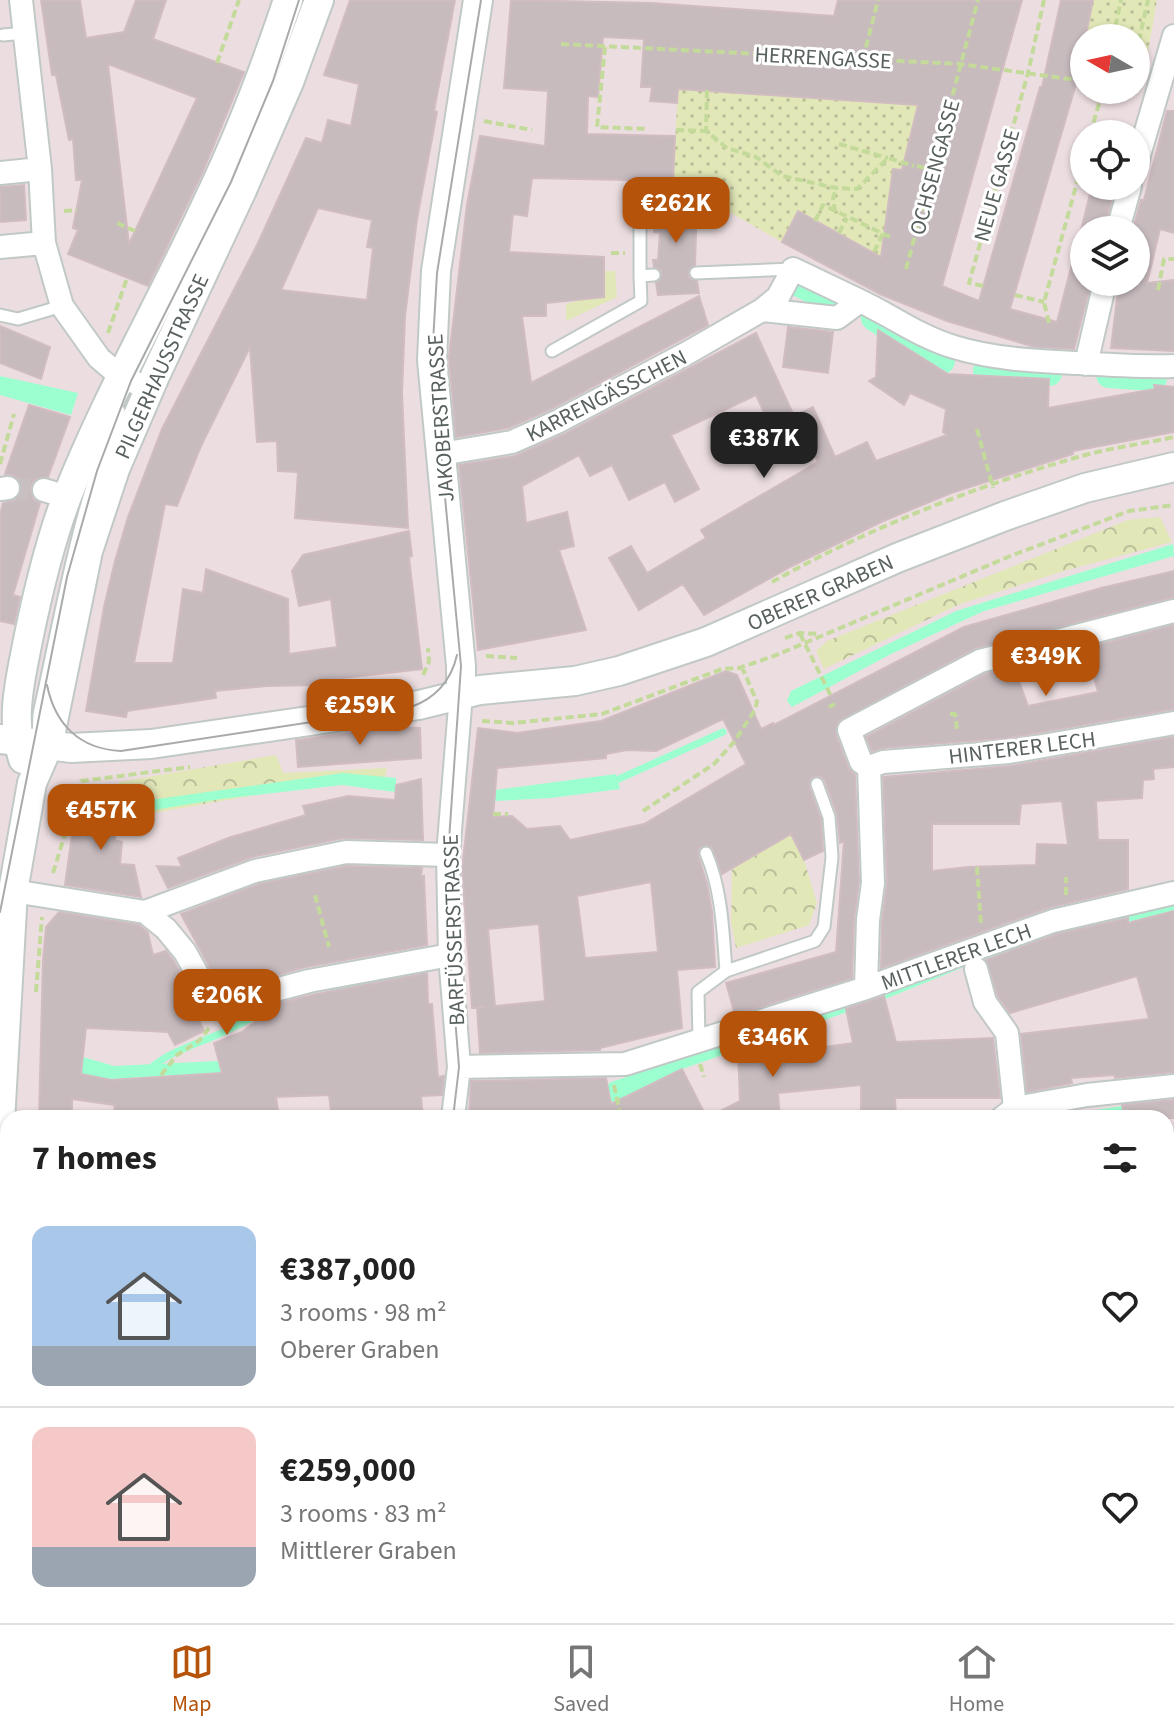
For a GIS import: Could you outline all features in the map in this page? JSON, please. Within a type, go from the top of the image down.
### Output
[{"type":"street","points":[[21,0],[40,169],[44,243],[62,306],[99,358],[134,382]]},
{"type":"street","name":"PILGERHAUSSTRASSE","points":[[26,743],[115,469],[134,382],[263,75],[267,42],[288,0]]},
{"type":"street","name":"PILGERHAUSSTRASSE","points":[[26,743],[17,691],[55,494],[134,382],[242,190],[289,82],[319,0]]},
{"type":"street","name":"JAKOBERSTRASSE","points":[[461,694],[461,666],[432,360],[436,271],[478,0]]},
{"type":"street","points":[[1149,120],[1174,36]]},
{"type":"street","points":[[0,173],[40,169]]},
{"type":"street","points":[[0,247],[44,243]]},
{"type":"street","points":[[762,310],[778,297],[793,269],[860,301],[889,306],[918,333],[955,348],[990,356],[1086,364],[1174,366]]},
{"type":"street","points":[[1086,364],[1102,296]]},
{"type":"street","points":[[762,310],[837,318],[860,301]]},
{"type":"street","name":"KARRENGÄSSCHEN","points":[[441,454],[512,442],[524,437],[689,352],[762,310]]},
{"type":"street","name":"OBERER GRABEN","points":[[26,743],[86,748],[151,744],[419,705],[461,694],[575,681],[619,671],[692,647],[897,558],[1005,516],[1085,488],[1174,467]]},
{"type":"street","points":[[866,988],[873,883],[869,767],[861,762],[849,730],[980,661],[1174,611]]},
{"type":"street","name":"BARFÜSSERSTRASSE","points":[[454,1110],[459,1067],[450,955],[448,855],[461,694]]},
{"type":"street","name":"HINTERER LECH","points":[[869,767],[883,762],[1009,752],[1174,723]]},
{"type":"street","points":[[0,1110],[8,917],[32,783],[26,743]]},
{"type":"street","points":[[145,912],[255,871],[346,852],[448,855]]},
{"type":"street","name":"MITTLERER LECH","points":[[459,1067],[625,1064],[700,1052],[866,988],[976,958],[1053,921],[1174,893]]},
{"type":"street","points":[[8,917],[47,895],[145,912],[166,929],[185,952],[215,1006],[309,981],[450,955]]},
{"type":"street","points":[[976,958],[985,1002],[1007,1033],[1008,1110]]},
{"type":"street","points":[[1021,1110],[1087,1095],[1174,1086]]},
{"type":"lane","points":[[134,382],[231,182],[273,81],[299,0]]},
{"type":"lane","points":[[3,35],[26,33]]},
{"type":"lane","points":[[552,351],[641,301],[640,215]]},
{"type":"lane","points":[[696,273],[793,269]]},
{"type":"lane","points":[[640,276],[654,275]]},
{"type":"lane","points":[[0,315],[18,319],[62,306]]},
{"type":"lane","points":[[700,1052],[698,992],[726,971],[815,941],[824,927],[832,857],[829,817],[817,784]]},
{"type":"lane","points":[[706,853],[712,866],[721,913],[726,971]]},
{"type":"path","points":[[217,63],[239,0]]},
{"type":"path","points":[[863,59],[878,0]]},
{"type":"path","name":"OCHSENGASSE","points":[[906,269],[978,0]]},
{"type":"path","points":[[1028,73],[1044,0]]},
{"type":"path","points":[[1116,24],[1121,0]]},
{"type":"path","points":[[1143,24],[1148,0]]},
{"type":"path","name":"HERRENGASSE","points":[[561,44],[960,64],[1070,79]]},
{"type":"path","points":[[605,47],[597,127],[648,129]]},
{"type":"path","points":[[708,61],[709,52]]},
{"type":"path","name":"NEUE GASSE","points":[[983,286],[969,283],[1028,73]]},
{"type":"path","points":[[706,131],[707,90]]},
{"type":"path","points":[[461,116],[532,130]]},
{"type":"path","points":[[676,130],[706,131],[727,148],[756,157],[782,176],[836,188],[857,189],[888,158]]},
{"type":"path","points":[[839,144],[934,170]]},
{"type":"path","points":[[835,212],[833,199],[836,188]]},
{"type":"path","points":[[1049,323],[1044,302],[1072,200]]},
{"type":"path","points":[[815,221],[823,205],[890,237]]},
{"type":"path","points":[[839,233],[847,218]]},
{"type":"path","points":[[117,223],[135,231]]},
{"type":"path","points":[[874,252],[883,233]]},
{"type":"path","points":[[906,243],[913,246]]},
{"type":"path","points":[[1158,290],[1164,259],[1174,259]]},
{"type":"path","points":[[1015,295],[1044,302]]},
{"type":"path","points":[[0,464],[14,414]]},
{"type":"path","points":[[977,429],[992,486],[1005,516]]},
{"type":"path","points":[[1079,457],[1174,437]]},
{"type":"path","points":[[487,721],[513,723],[602,714],[722,669],[742,667],[1101,521],[1129,511],[1174,506]]},
{"type":"path","points":[[423,675],[430,658],[428,648]]},
{"type":"path","points":[[807,651],[831,696]]},
{"type":"path","points":[[483,656],[528,657]]},
{"type":"path","points":[[643,811],[714,764],[734,742],[757,702],[742,667]]},
{"type":"path","points":[[829,707],[835,704]]},
{"type":"path","points":[[579,707],[580,716]]},
{"type":"path","points":[[950,714],[955,714],[957,729]]},
{"type":"path","points":[[81,781],[82,773]]},
{"type":"path","points":[[493,814],[508,814]]},
{"type":"path","points":[[35,1003],[43,914],[68,825]]},
{"type":"path","points":[[976,958],[977,867]]},
{"type":"path","points":[[315,895],[329,947]]},
{"type":"path","points":[[161,1075],[177,1055],[208,1031]]},
{"type":"path","points":[[700,1052],[704,1077]]},
{"type":"path","points":[[613,1081],[620,1110]]},
{"type":"green space","points":[[1093,0],[1157,0],[1150,40],[1150,24],[1088,24]]},
{"type":"green space","points":[[678,89],[918,105],[905,155],[913,172],[893,169],[885,259],[798,211],[782,242],[701,196],[672,195]]},
{"type":"green space","points":[[604,271],[615,271],[617,297],[566,321],[566,304],[604,297]]},
{"type":"green space","points":[[1160,517],[1172,542],[1067,570],[960,604],[824,669],[816,651],[827,641],[1128,520]]},
{"type":"green space","points":[[276,755],[283,773],[387,768],[383,786],[341,780],[125,818],[119,782]]},
{"type":"green space","points":[[791,834],[804,860],[817,903],[809,925],[736,948],[731,922],[732,869]]},
{"type":"shaded area","points":[[0,376],[78,393],[71,415],[0,395]]},
{"type":"shaded area","points":[[1173,544],[1174,556],[984,611],[891,654],[792,707],[787,701],[791,691],[956,611]]},
{"type":"shaded area","points":[[343,773],[396,778],[396,792],[342,785],[221,799],[80,822],[78,810]]},
{"type":"shaded area","points":[[616,774],[620,789],[551,798],[494,801],[495,790]]},
{"type":"shaded area","points":[[1174,900],[1174,911],[1033,944],[979,961],[885,999],[682,1069],[610,1102],[607,1085],[611,1082],[817,1014],[979,955]]},
{"type":"shaded area","points":[[41,1054],[83,1057],[114,1066],[218,1061],[246,1055],[270,1056],[219,1075],[111,1079],[40,1069]]},
{"type":"building","points":[[41,0],[80,0],[86,38],[124,32],[136,0],[166,0],[153,39],[244,72],[203,171],[148,286],[68,254],[78,230],[73,228],[82,180],[76,180],[73,139],[69,140],[56,75],[52,75]],"holes":[[[108,64],[197,98],[129,244]]]},
{"type":"building","points":[[350,0],[455,0],[434,111],[437,112],[417,219],[405,317],[402,393],[408,528],[295,518],[298,472],[278,471],[277,441],[257,442],[250,347],[201,446],[177,506],[165,504],[134,663],[173,663],[183,589],[203,593],[206,569],[288,599],[289,654],[337,647],[331,599],[299,606],[292,571],[303,555],[409,531],[412,556],[409,557],[422,669],[333,679],[334,684],[215,691],[216,698],[127,711],[126,717],[86,711],[115,561],[128,517],[162,429],[258,243],[306,138],[322,143],[328,120],[351,126],[359,84],[324,75]],"holes":[[[318,208],[372,220],[367,247],[373,248],[367,300],[281,290]]]},
{"type":"building","points":[[511,0],[652,3],[834,16],[838,0],[1022,0],[942,286],[979,301],[1042,87],[1061,0],[1093,0],[1088,24],[1070,24],[1070,104],[1010,309],[1057,322],[1070,271],[1070,296],[1087,296],[1074,349],[1035,347],[947,321],[880,294],[782,242],[798,211],[881,257],[893,169],[902,170],[918,105],[678,89],[677,103],[650,101],[652,87],[641,87],[644,39],[603,37],[598,97],[588,96],[587,134],[675,136],[673,181],[532,178],[527,216],[513,214],[509,252],[604,257],[604,297],[546,303],[546,316],[522,316],[531,383],[699,296],[708,325],[551,409],[508,428],[456,437],[449,357],[467,205],[480,136],[545,146],[548,91],[504,88]]},
{"type":"building","points":[[1167,111],[1174,111],[1174,233],[1160,229],[1150,271],[1150,216],[1137,216],[1141,200],[1150,200],[1150,177]]},
{"type":"building","points":[[24,185],[26,220],[0,222],[0,187]]},
{"type":"building","points":[[656,196],[697,199],[695,265],[688,273],[689,278],[697,281],[699,293],[658,295],[656,283],[662,275],[661,270],[654,267],[653,260],[658,260],[660,233],[654,232]]},
{"type":"building","points":[[1088,200],[1112,200],[1108,216],[1084,216]]},
{"type":"building","points":[[1174,280],[1174,351],[1111,348],[1117,296],[1150,296],[1150,283]]},
{"type":"building","points":[[0,326],[50,347],[41,379],[0,363]]},
{"type":"building","points":[[788,327],[833,332],[828,373],[783,367]]},
{"type":"building","points":[[878,330],[948,374],[1049,379],[1048,408],[1155,389],[1154,385],[1174,387],[1174,432],[1073,451],[1073,454],[951,493],[881,522],[792,566],[704,615],[683,584],[639,610],[609,558],[631,546],[647,573],[706,538],[701,530],[818,462],[803,435],[780,447],[756,395],[671,435],[699,489],[675,502],[665,482],[629,500],[612,465],[590,476],[579,455],[522,486],[526,523],[567,512],[574,546],[559,550],[586,630],[478,650],[459,465],[515,456],[563,435],[756,333],[794,416],[813,407],[835,457],[867,442],[876,461],[947,435],[943,432],[946,409],[910,393],[904,405],[869,381],[876,377]]},
{"type":"building","points":[[29,405],[70,417],[48,477],[35,479],[30,487],[33,499],[40,503],[13,595],[20,597],[14,624],[0,621],[0,515],[3,503],[16,500],[21,493],[19,479],[5,474]]},
{"type":"building","points":[[1174,571],[1174,597],[976,648],[838,722],[836,735],[848,767],[855,775],[859,882],[852,978],[735,1015],[726,983],[836,952],[844,841],[840,843],[837,814],[825,781],[815,776],[810,779],[809,786],[821,819],[823,851],[804,860],[791,834],[722,874],[712,847],[699,848],[712,912],[715,967],[677,970],[682,1028],[600,1050],[480,1053],[477,1008],[472,1008],[462,869],[478,728],[517,733],[601,721],[726,671],[737,675],[761,729],[964,627]],"holes":[[[723,719],[746,764],[644,824],[570,840],[560,826],[527,829],[512,816],[493,817],[497,768],[606,758],[606,754],[627,750],[656,751]],[[651,882],[658,952],[585,958],[577,896]],[[539,924],[545,1001],[495,1006],[488,929]]]},
{"type":"building","points":[[1174,625],[1174,709],[1007,738],[872,751],[866,737],[985,674],[1014,667],[1028,706],[1098,692],[1086,648]]},
{"type":"building","points":[[395,727],[420,728],[421,758],[298,767],[296,740]]},
{"type":"building","points":[[1174,737],[1174,767],[1153,769],[1154,779],[1143,780],[1142,798],[1096,801],[1098,840],[1128,840],[1128,889],[1048,908],[881,968],[887,883],[883,777],[1011,766]],"holes":[[[1062,801],[1068,845],[1037,844],[1036,865],[932,871],[932,824],[1019,824],[1021,804]]]},
{"type":"building","points":[[421,779],[423,840],[343,838],[252,857],[168,888],[157,866],[182,867],[178,858],[228,838],[306,815],[303,806],[348,796],[395,800],[396,785]]},
{"type":"building","points":[[115,788],[115,840],[122,842],[120,864],[134,865],[141,897],[65,885],[72,835],[92,836],[87,792]]},
{"type":"building","points":[[347,866],[422,868],[427,945],[306,967],[222,990],[181,914],[259,884]]},
{"type":"building","points":[[1174,911],[1174,1072],[1115,1078],[1114,1075],[1071,1078],[1072,1083],[1027,1092],[1021,1034],[1149,1019],[1137,976],[1010,1013],[998,996],[986,960],[1057,934],[1128,918],[1128,923]]},
{"type":"building","points":[[59,912],[139,925],[148,933],[153,955],[166,951],[173,960],[186,983],[181,982],[204,1031],[175,1045],[168,1032],[86,1028],[81,1074],[111,1080],[222,1073],[214,1043],[242,1032],[279,1003],[427,973],[438,1077],[444,1076],[442,1095],[421,1096],[422,1110],[331,1110],[329,1095],[276,1097],[278,1110],[115,1110],[114,1105],[72,1099],[72,1110],[39,1110],[46,927]]},
{"type":"building","points":[[884,996],[896,1042],[993,1038],[1000,1098],[895,1098],[896,1110],[861,1110],[861,1085],[778,1093],[779,1110],[723,1110],[740,1101],[738,1050],[744,1047],[743,1042],[775,1031],[776,1054],[853,1043],[846,1009]]},
{"type":"building","points":[[682,1069],[703,1110],[469,1110],[471,1081],[606,1078],[611,1104]]},
{"type":"building","points":[[1174,1100],[1174,1110],[1123,1110],[1122,1105]]},
{"type":"waterway","points":[[795,282],[830,299]]},
{"type":"waterway","points":[[874,318],[942,361]]},
{"type":"waterway","points":[[986,371],[1013,373]]},
{"type":"waterway","points":[[1032,373],[1049,373]]},
{"type":"waterway","points":[[1109,375],[1154,378]]},
{"type":"waterway","points":[[612,782],[723,732]]},
{"type":"waterway","name":"HINTERER LECH","points":[[335,991],[405,975]]},
{"type":"waterway","name":"HINTERER LECH","points":[[148,1070],[173,1053],[276,1008]]},
{"type":"waterway","points":[[1119,1110],[1132,1108]]},
{"type":"tunnel","points":[[8,488],[44,490]]},
{"type":"tram line","points":[[0,912],[67,577],[97,471],[131,381],[231,182],[273,81],[299,0]]},
{"type":"tram line","points":[[454,1110],[459,1067],[450,955],[448,855],[461,666],[432,360],[437,273],[481,0]]},
{"type":"tram line","points":[[47,685],[56,711],[71,732],[93,745],[121,751],[411,707],[428,699],[441,687],[451,673],[457,655]]}]
